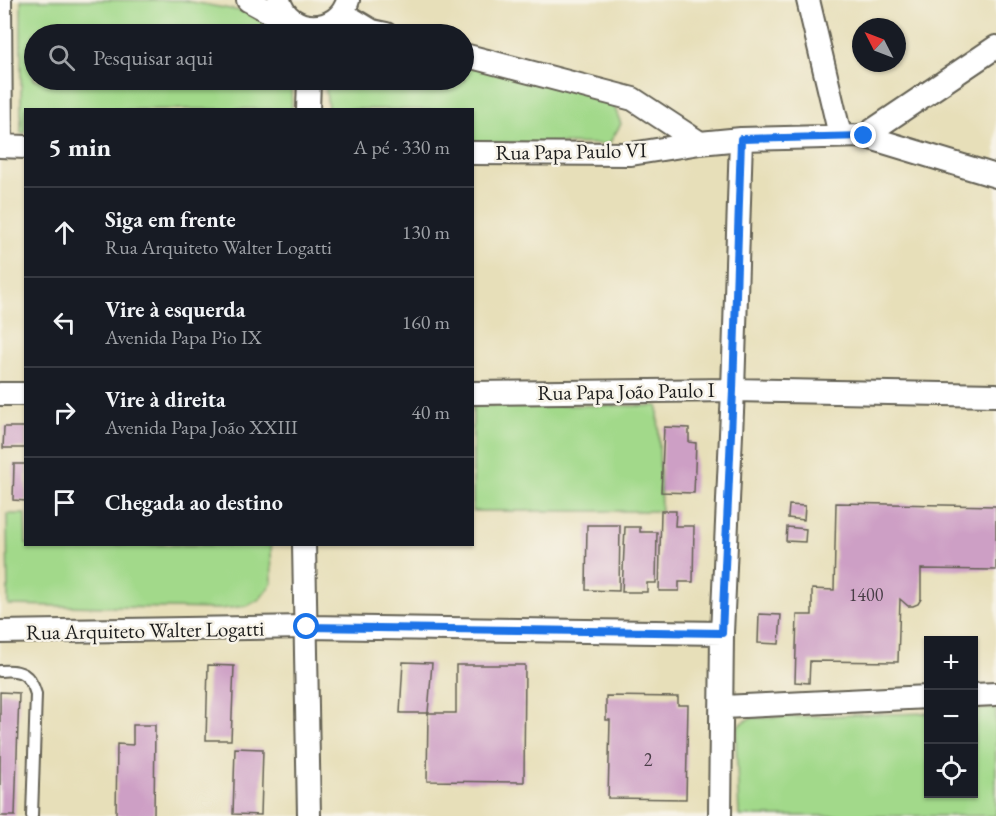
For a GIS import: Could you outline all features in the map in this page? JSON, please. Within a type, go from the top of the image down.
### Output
[{"type":"street","points":[[0,0],[0,146],[24,147]]},
{"type":"street","points":[[248,0],[296,24]]},
{"type":"street","points":[[279,0],[285,14],[299,24]]},
{"type":"street","points":[[808,0],[840,135]]},
{"type":"street","points":[[327,24],[333,21],[345,7],[364,24]]},
{"type":"street","points":[[864,136],[996,46]]},
{"type":"street","points":[[474,58],[633,99],[700,143]]},
{"type":"street","points":[[308,108],[309,90]]},
{"type":"street","name":"Rua Papa Paulo VI","points":[[474,153],[631,154],[741,139],[864,136],[996,176]]},
{"type":"street","points":[[720,816],[723,707],[722,633],[741,139]]},
{"type":"street","name":"Rua Papa João Paulo I","points":[[474,393],[733,390],[996,394]]},
{"type":"street","points":[[0,394],[24,394]]},
{"type":"street","points":[[304,546],[309,816]]},
{"type":"street","name":"Rua Arquiteto Walter Logatti","points":[[0,632],[307,627],[722,633]]},
{"type":"street","points":[[978,695],[996,694]]},
{"type":"street","points":[[723,707],[924,697]]},
{"type":"lane","points":[[0,670],[12,670],[27,675],[32,681],[36,694],[32,816]]},
{"type":"green space","points":[[21,0],[181,0],[268,16],[278,24],[24,24],[24,90],[291,90],[292,108],[24,108],[24,133],[21,133]]},
{"type":"green space","points":[[474,65],[611,98],[621,124],[609,144],[474,142],[474,108],[328,108],[326,90],[474,90]]},
{"type":"green space","points":[[474,406],[658,406],[661,511],[474,511]]},
{"type":"green space","points":[[7,514],[24,514],[24,546],[271,546],[272,583],[260,599],[247,606],[220,609],[8,605]]},
{"type":"green space","points":[[996,708],[996,816],[739,816],[736,740],[738,726],[750,718],[924,713],[924,798],[978,798],[978,710]]},
{"type":"building","points":[[4,427],[24,427],[24,448],[3,448]]},
{"type":"building","points":[[664,427],[689,428],[689,442],[696,443],[694,493],[661,492]]},
{"type":"building","points":[[14,464],[24,464],[24,501],[13,500]]},
{"type":"building","points":[[836,503],[996,506],[996,570],[921,569],[921,599],[918,604],[908,606],[900,599],[898,662],[810,661],[809,683],[795,682],[797,615],[812,615],[812,589],[834,590]]},
{"type":"building","points":[[789,505],[805,506],[804,520],[788,518]]},
{"type":"building","points":[[661,511],[676,511],[675,526],[694,526],[693,582],[679,582],[679,591],[659,591]]},
{"type":"building","points":[[587,525],[620,525],[619,591],[586,590]]},
{"type":"building","points":[[625,527],[640,527],[640,532],[657,532],[656,583],[647,583],[647,592],[622,592]]},
{"type":"building","points":[[787,527],[806,529],[805,542],[786,541]]},
{"type":"building","points":[[759,614],[781,615],[779,644],[758,643]]},
{"type":"building","points":[[403,662],[432,663],[428,713],[400,713]]},
{"type":"building","points":[[208,665],[234,666],[231,740],[206,740]]},
{"type":"building","points":[[456,665],[525,665],[524,782],[427,781],[428,713],[456,713]]},
{"type":"building","points":[[0,692],[19,693],[15,816],[0,816]]},
{"type":"building","points":[[606,696],[678,697],[678,705],[688,705],[686,799],[608,798],[610,720],[606,720]]},
{"type":"building","points":[[133,725],[155,725],[154,816],[116,816],[117,744],[133,745]]},
{"type":"building","points":[[235,748],[263,749],[261,815],[233,814]]},
{"type":"route","points":[[307,627],[722,633],[741,139],[864,136]]}]
